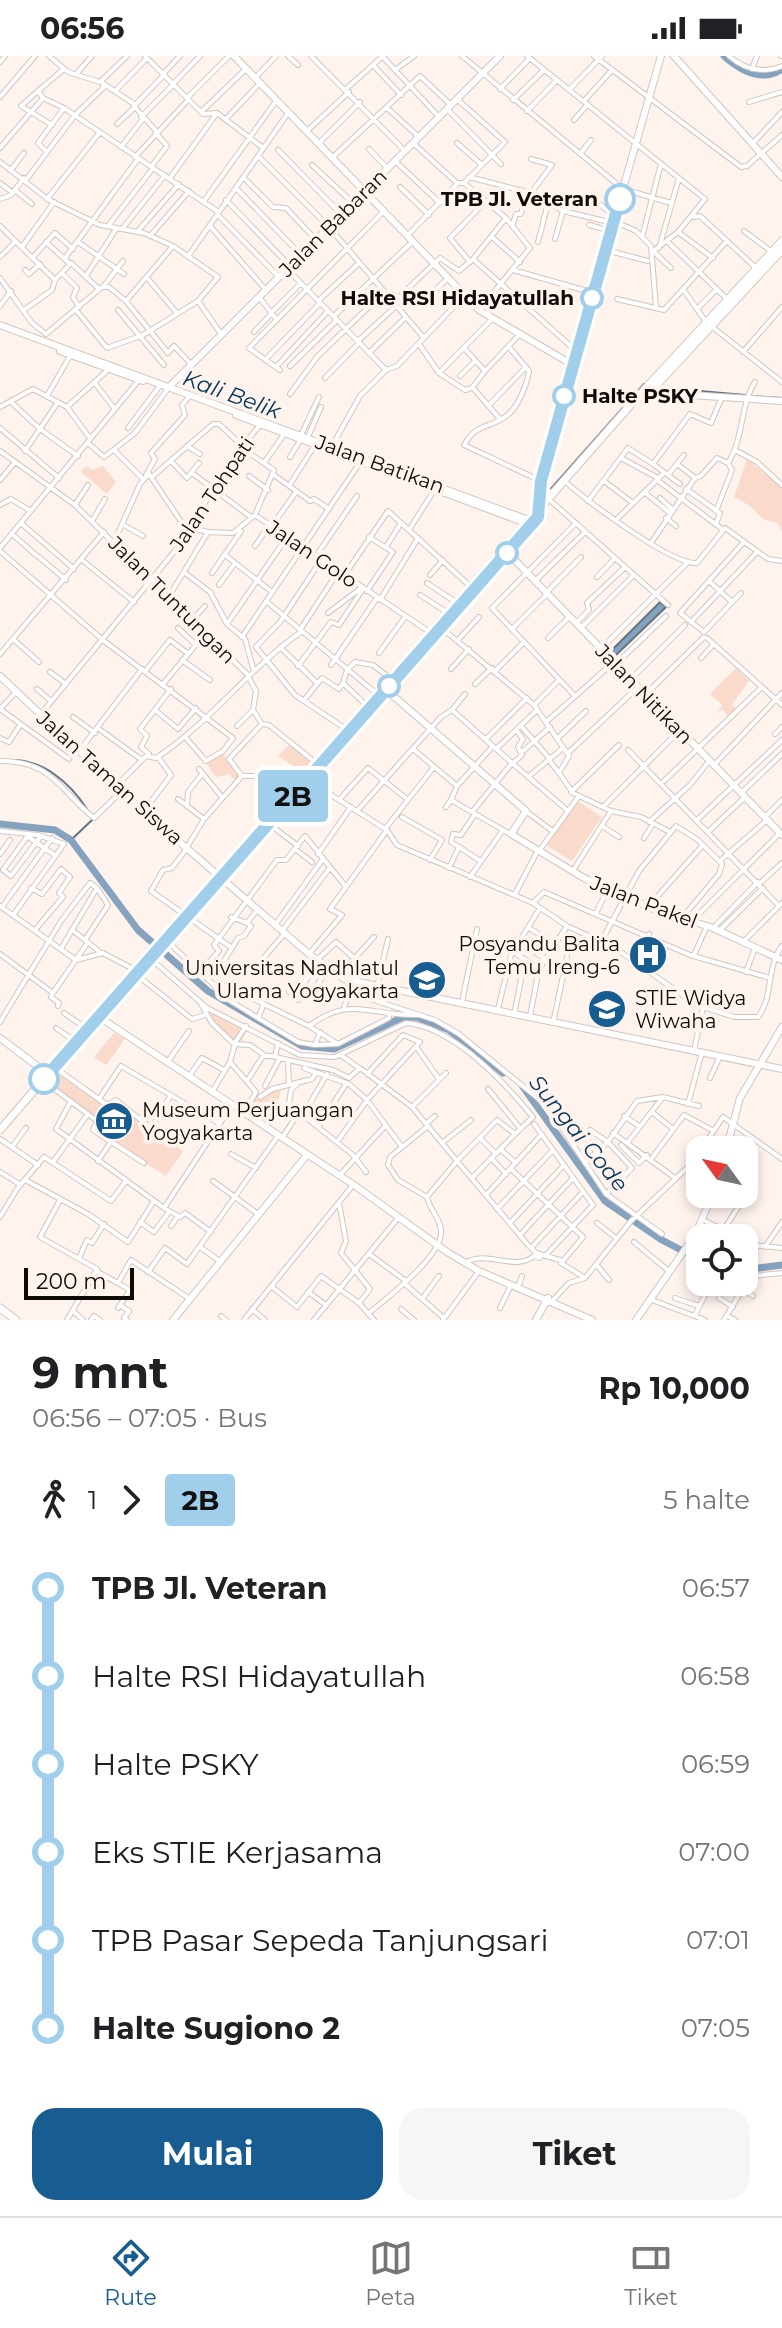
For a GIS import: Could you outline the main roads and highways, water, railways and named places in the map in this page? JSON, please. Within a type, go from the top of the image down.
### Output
[{"type":"main road","points":[[232,56],[334,156],[411,237],[446,280],[479,310],[573,365]]},
{"type":"main road","name":"Jalan Babaran","points":[[166,388],[500,56]]},
{"type":"main road","points":[[440,626],[448,613],[533,520],[573,365],[661,56]]},
{"type":"main road","points":[[674,56],[782,177]]},
{"type":"main road","points":[[220,877],[287,796],[507,552],[609,433],[708,323],[778,254],[782,241]]},
{"type":"main road","points":[[708,323],[757,268],[778,254]]},
{"type":"main road","name":"Jalan Batikan","points":[[0,327],[45,340],[166,388],[533,520]]},
{"type":"main road","name":"Jalan Batikan","points":[[45,340],[70,355],[122,371],[188,398],[303,437],[315,445],[331,448],[435,489],[453,493]]},
{"type":"main road","points":[[645,393],[782,401]]},
{"type":"main road","points":[[553,498],[609,433]]},
{"type":"main road","points":[[540,485],[553,498]]},
{"type":"main road","points":[[520,531],[518,517],[537,503]]},
{"type":"main road","name":"Jalan Nitikan","points":[[507,552],[781,834]]},
{"type":"main road","points":[[0,1130],[432,634]]},
{"type":"main road","name":"Jalan Taman Siswa","points":[[0,676],[144,811],[309,954],[341,977],[379,988],[782,1069]]},
{"type":"main road","name":"Jalan Pakel","points":[[385,688],[527,812],[511,834],[572,872],[623,896],[713,928],[779,958]]},
{"type":"main road","points":[[100,1018],[354,1185],[465,1263],[591,1319]]},
{"type":"main road","points":[[730,1136],[740,1098],[782,1027]]},
{"type":"main road","points":[[0,1038],[51,1070]]},
{"type":"main road","points":[[173,1320],[307,1155]]},
{"type":"main road","points":[[636,1320],[686,1249],[708,1208]]},
{"type":"main road","points":[[536,1320],[550,1299]]},
{"type":"main road","points":[[0,1309],[16,1320]]},
{"type":"water","points":[[660,602],[666,607],[614,657],[609,653]]},
{"type":"waterway","points":[[724,56],[744,70],[759,75],[782,69]]},
{"type":"waterway","points":[[549,491],[644,384]]},
{"type":"waterway","points":[[659,387],[698,391]]},
{"type":"waterway","points":[[700,391],[745,395]]},
{"type":"waterway","points":[[750,396],[782,398]]},
{"type":"waterway","points":[[9,760],[33,763],[54,774],[87,809]]},
{"type":"waterway","points":[[71,840],[92,820]]},
{"type":"waterway","name":"Sungai Code","points":[[0,824],[55,830],[71,840],[138,930],[208,991],[302,1046],[334,1049],[401,1018],[416,1017],[449,1030],[503,1073]]},
{"type":"waterway","name":"Sungai Code","points":[[523,1087],[605,1201],[686,1253]]},
{"type":"waterway","name":"Sungai Code","points":[[758,1268],[782,1265]]},
{"type":"place","name":"TPB Jl. Veteran","points":[[620,199]]},
{"type":"place","name":"Halte RSI Hidayatullah","points":[[592,298]]},
{"type":"place","name":"Halte PSKY","points":[[564,396]]},
{"type":"place","name":"Posyandu Balita Temu Ireng-6","points":[[648,955]]},
{"type":"place","name":"Universitas Nadhlatul Ulama Yogyakarta","points":[[427,980]]},
{"type":"place","name":"STIE Widya Wiwaha","points":[[607,1009]]},
{"type":"place","name":"Museum Perjuangan Yogyakarta","points":[[114,1121]]},
{"type":"water label","name":"Kali Belik","points":[[232,394]]}]
